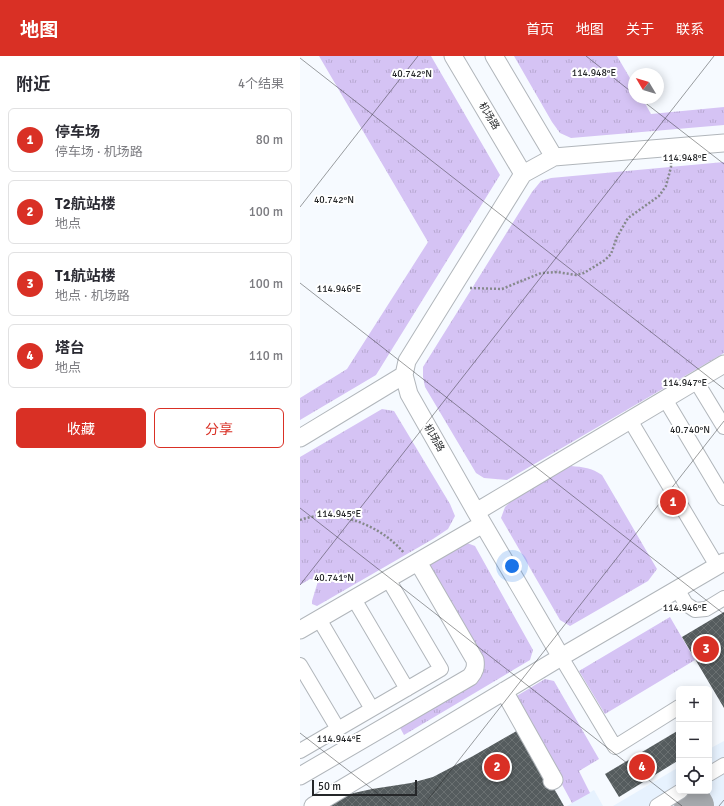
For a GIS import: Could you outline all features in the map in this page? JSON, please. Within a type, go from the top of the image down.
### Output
[{"type":"street","name":"机场路","points":[[453,56],[523,174]]},
{"type":"street","points":[[494,56],[554,157]]},
{"type":"street","points":[[300,438],[404,375],[407,361],[523,174],[554,157],[724,142]]},
{"type":"street","points":[[300,630],[416,563],[479,518],[630,420],[724,364]]},
{"type":"street","name":"机场路","points":[[404,375],[409,394],[479,518],[561,657]]},
{"type":"street","points":[[696,381],[724,427]]},
{"type":"street","points":[[665,399],[724,498]]},
{"type":"street","points":[[313,806],[561,657],[720,564],[630,420]]},
{"type":"street","points":[[300,776],[470,677],[476,667],[474,660],[416,563]]},
{"type":"street","points":[[301,748],[338,729],[441,669],[388,579]]},
{"type":"street","points":[[677,589],[686,604],[695,610],[706,609],[724,598]]},
{"type":"street","points":[[354,599],[407,689]]},
{"type":"street","points":[[319,619],[372,709]]},
{"type":"street","points":[[561,657],[615,747],[676,710]]},
{"type":"street","points":[[300,665],[338,729]]},
{"type":"street","points":[[504,691],[554,780],[552,781]]},
{"type":"street","points":[[712,772],[724,765]]},
{"type":"street","points":[[657,806],[676,794]]},
{"type":"path","points":[[458,281],[471,289],[502,289],[541,273],[557,272],[576,275],[584,273],[605,260],[611,254],[617,237],[628,218],[659,196],[666,186],[671,167],[671,147]]},
{"type":"path","points":[[300,520],[312,516],[330,515],[357,522],[377,530],[391,540],[416,563]]},
{"type":"shaded area","points":[[724,741],[724,806],[613,806],[676,769],[676,794],[712,794],[712,747]]},
{"type":"shaded area","points":[[594,790],[603,806],[567,806]]},
{"type":"green space","points":[[319,56],[431,56],[500,175],[376,375],[300,420],[300,398],[347,369],[428,242]]},
{"type":"green space","points":[[514,56],[617,56],[628,75],[628,104],[645,104],[651,114],[724,107],[724,125],[571,138],[560,133],[552,122]]},
{"type":"green space","points":[[724,162],[724,353],[507,480],[484,478],[476,473],[425,387],[423,367],[532,192],[541,181],[551,178]]},
{"type":"green space","points":[[382,409],[394,411],[450,504],[455,516],[448,529],[433,539],[317,606],[312,604],[312,601],[318,581],[310,579],[300,585],[300,457]]},
{"type":"green space","points":[[571,466],[587,468],[602,475],[657,569],[648,581],[570,626],[560,620],[501,518],[505,507],[513,499]]},
{"type":"green space","points":[[467,543],[475,546],[533,650],[530,660],[404,735],[398,724],[479,674],[429,568],[432,560]]},
{"type":"green space","points":[[670,617],[695,660],[605,714],[579,671]]},
{"type":"green space","points":[[545,679],[554,681],[599,759],[579,771],[590,793],[572,803],[515,697]]},
{"type":"building","points":[[724,612],[724,708],[712,686],[682,637]]},
{"type":"building","points":[[520,729],[564,806],[323,806],[349,794],[411,783],[433,777]]},
{"type":"building","points":[[676,732],[676,762],[619,797],[605,774]]},
{"type":"place","name":"停车场","points":[[673,502]]},
{"type":"place","name":"T1航站楼","points":[[706,649]]},
{"type":"place","name":"T2航站楼","points":[[497,767]]},
{"type":"place","name":"塔台","points":[[642,767]]}]
